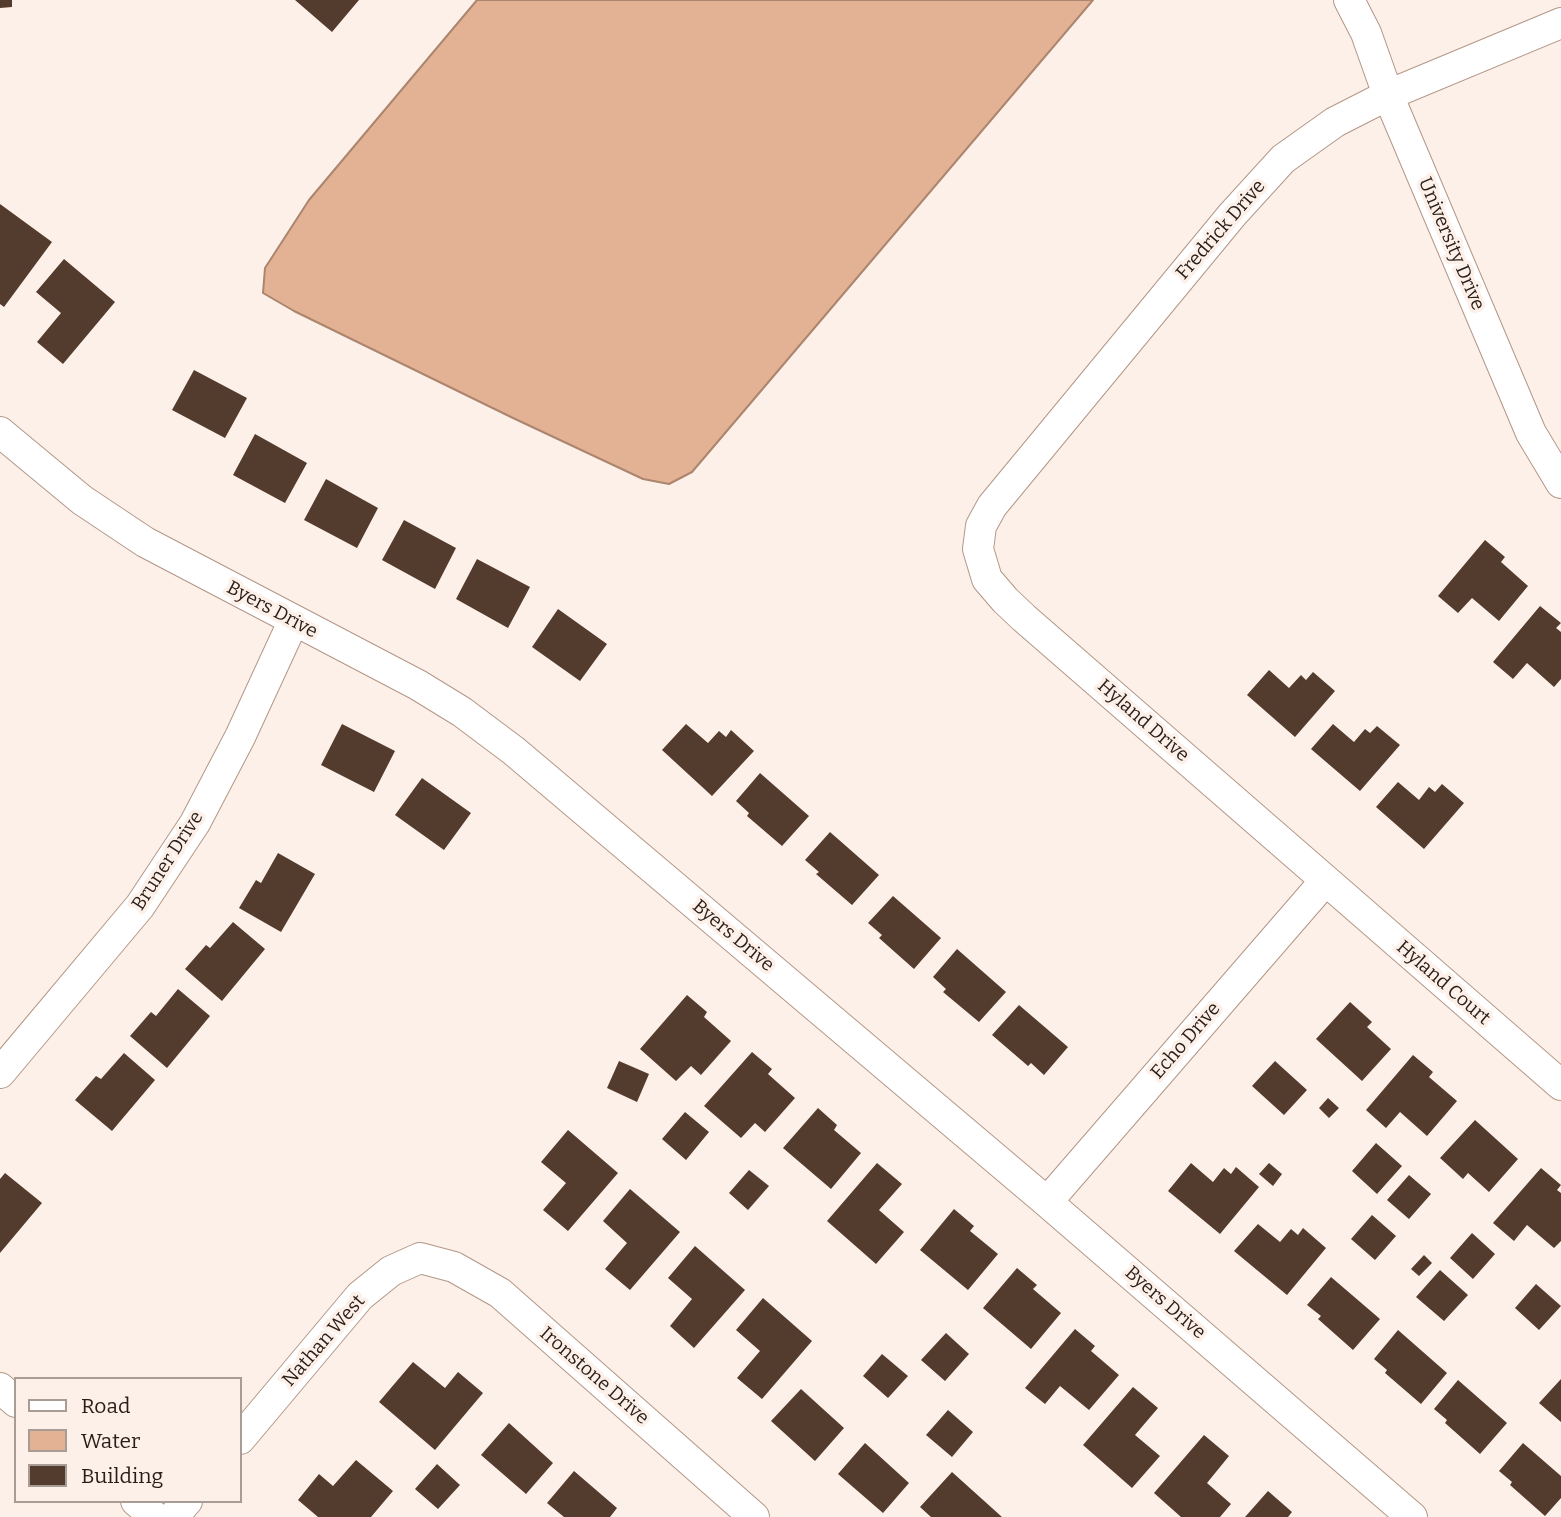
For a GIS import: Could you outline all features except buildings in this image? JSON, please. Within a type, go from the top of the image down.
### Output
[{"type":"street","name":"University Drive","points":[[1349,0],[1366,33],[1388,95],[1531,433],[1561,484]]},
{"type":"street","name":"Fredrick Drive","points":[[978,549],[981,526],[992,506],[1232,215],[1283,159],[1335,122],[1388,95],[1561,23]]},
{"type":"street","name":"Byers Drive","points":[[0,432],[82,500],[145,542],[293,622],[418,685],[462,712],[514,751],[1047,1202],[1412,1517]]},
{"type":"street","name":"Hyland Drive","points":[[978,549],[987,579],[1005,600],[1325,881]]},
{"type":"street","name":"Bruner Drive","points":[[2,1066],[140,906],[195,823],[240,737],[293,622]]},
{"type":"street","name":"Hyland Court","points":[[1325,881],[1561,1085]]},
{"type":"street","name":"Echo Drive","points":[[1047,1202],[1325,881]]},
{"type":"street","name":"Nathan West","points":[[242,1436],[360,1296],[391,1271],[420,1258]]},
{"type":"street","name":"Ironstone Drive","points":[[420,1258],[454,1267],[500,1293],[745,1514]]},
{"type":"street","points":[[0,1388],[14,1400]]},
{"type":"street","points":[[138,1503],[155,1517]]},
{"type":"street","points":[[173,1517],[185,1503]]},
{"type":"water","points":[[477,0],[1093,0],[692,472],[669,484],[643,479],[513,418],[294,311],[263,293],[265,268],[309,200]]}]
